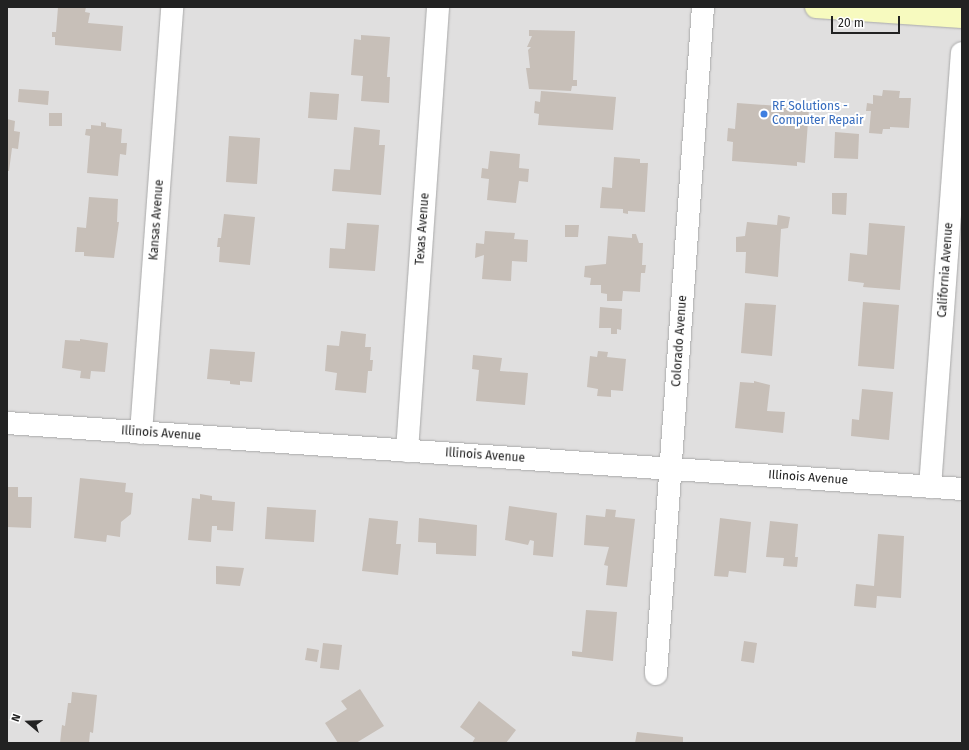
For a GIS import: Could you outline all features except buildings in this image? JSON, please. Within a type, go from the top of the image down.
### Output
[{"type":"street","name":"Kansas Avenue","points":[[141,433],[172,7]]},
{"type":"street","name":"Texas Avenue","points":[[407,451],[438,7]]},
{"type":"street","name":"Colorado Avenue","points":[[656,674],[672,468],[703,7]]},
{"type":"street","points":[[816,7],[962,17]]},
{"type":"street","name":"California Avenue","points":[[930,487],[962,53]]},
{"type":"street","name":"Illinois Avenue","points":[[7,423],[962,489]]},
{"type":"shaded area","points":[[7,7],[962,7],[962,743],[7,743]]},
{"type":"place","name":"RF Solutions - Computer Repair","points":[[764,114]]}]
